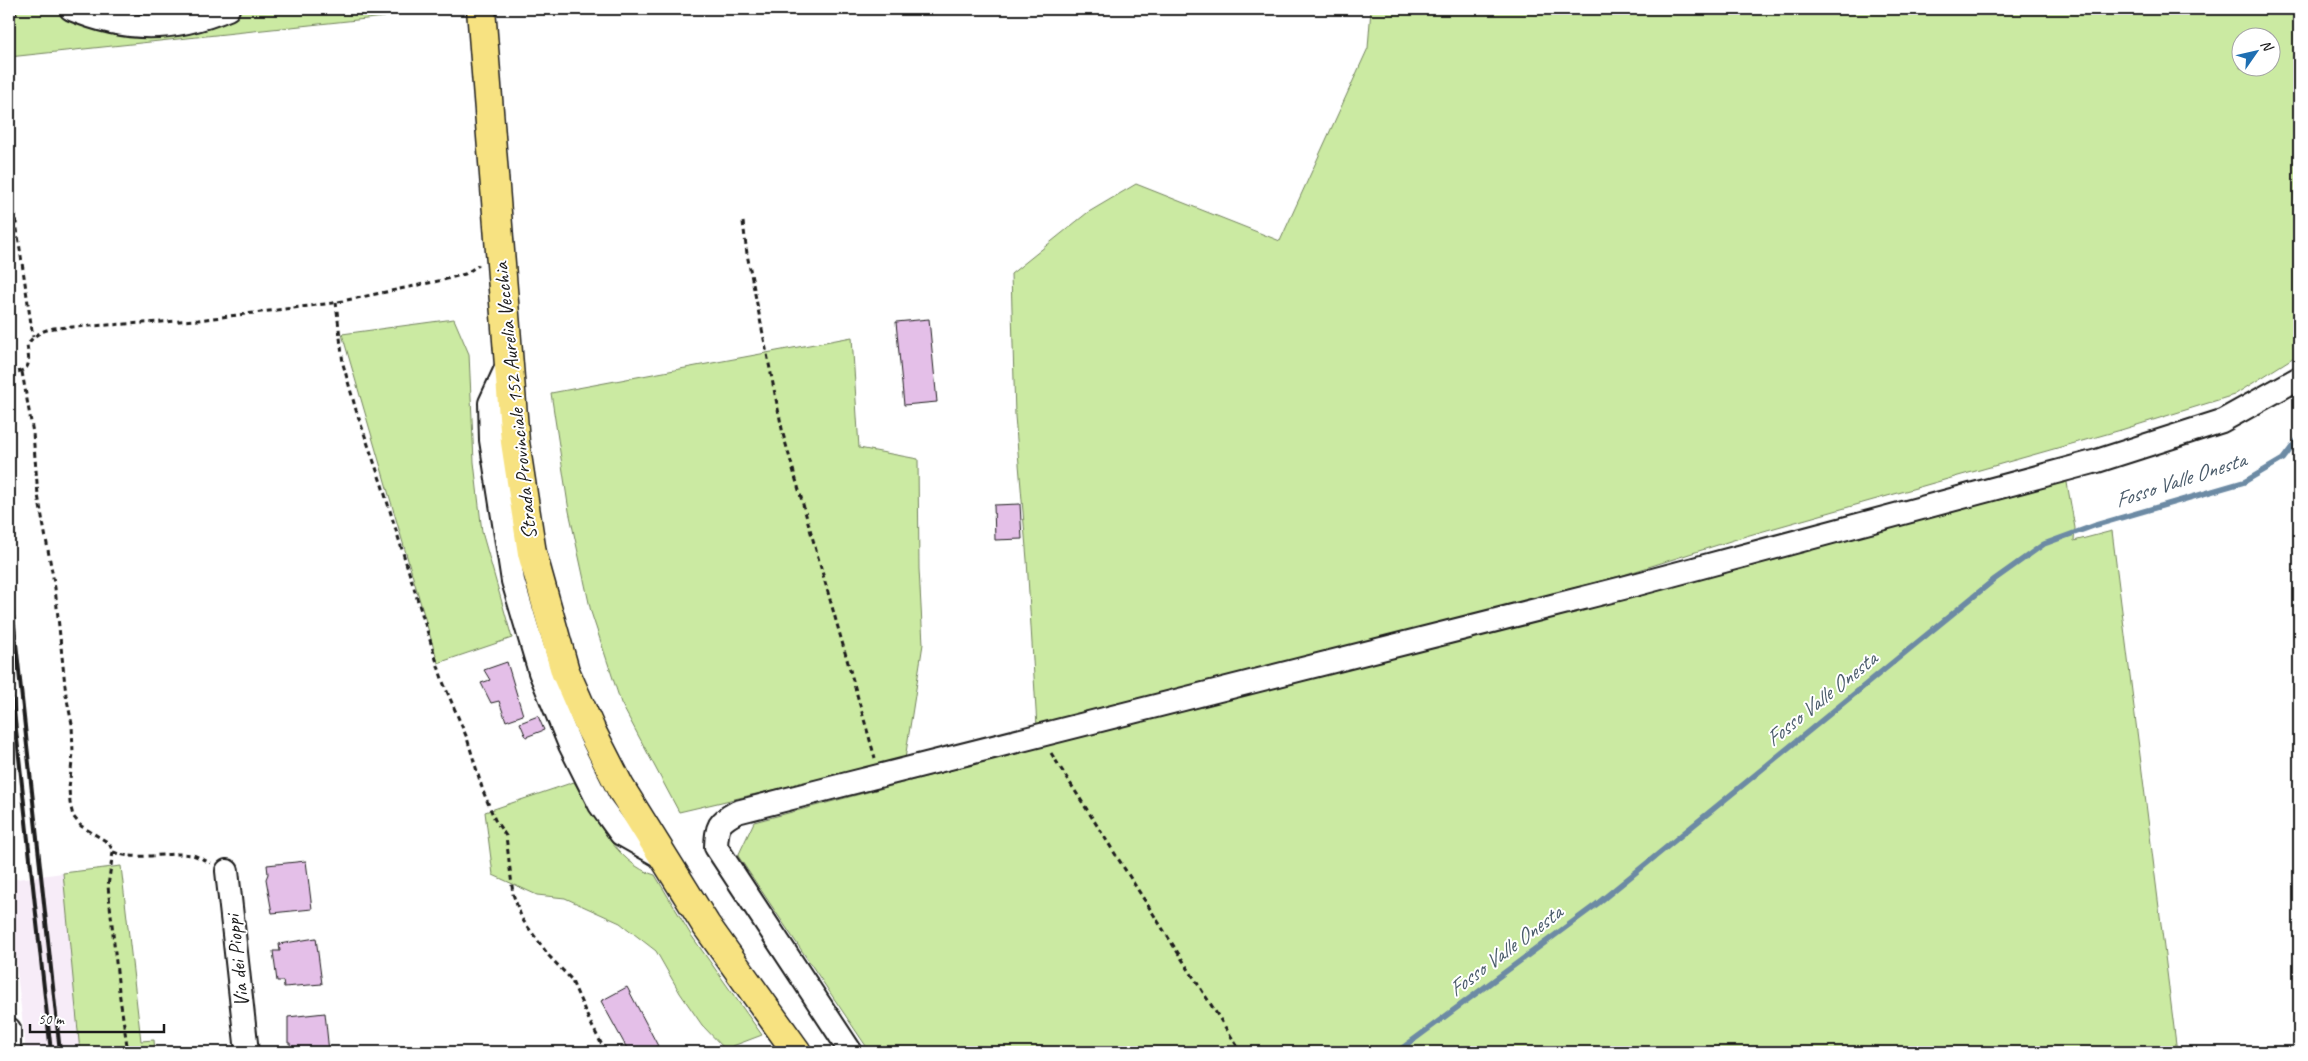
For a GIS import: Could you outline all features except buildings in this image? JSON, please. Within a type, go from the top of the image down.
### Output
[{"type":"main road","name":"Strada Provinciale 152 Aurelia Vecchia","points":[[481,10],[515,442],[532,553],[566,671],[591,730],[616,779],[706,925],[797,1052]]},
{"type":"street","points":[[71,9],[96,20],[128,26],[157,26],[185,22],[211,16],[228,9]]},
{"type":"street","points":[[852,1052],[716,847],[717,829],[726,818],[738,812],[1614,591],[2097,461],[2222,421],[2299,378]]},
{"type":"street","name":"Via dei Pioppi","points":[[227,871],[247,1052]]},
{"type":"street","points":[[9,1029],[9,1052]]},
{"type":"path","points":[[9,23],[18,9]]},
{"type":"path","points":[[9,175],[33,336]]},
{"type":"path","points":[[743,222],[747,254],[783,434],[880,776]]},
{"type":"path","points":[[9,373],[22,372],[28,366],[27,345],[33,336],[54,328],[198,320],[336,302],[465,274],[499,252]]},
{"type":"path","points":[[336,302],[343,364],[356,410],[382,485],[442,682],[467,738],[483,790],[495,820],[506,836],[509,869],[516,902],[522,919],[549,956],[571,979],[599,1041],[609,1052]]},
{"type":"path","points":[[22,372],[33,433],[38,495],[55,588],[66,695],[72,724],[73,753],[69,788],[70,803],[74,816],[81,826],[109,843],[113,852],[108,886],[119,991],[128,1052]]},
{"type":"path","points":[[1047,734],[1050,751],[1241,1052]]},
{"type":"path","points":[[113,852],[137,857],[194,855],[227,871]]},
{"type":"shaded area","points":[[63,873],[80,1052],[26,1052],[9,901],[9,880]]},
{"type":"green space","points":[[9,9],[383,9],[385,17],[9,57]]},
{"type":"green space","points":[[1371,9],[2299,9],[2299,354],[2234,395],[2121,430],[1746,536],[1620,576],[1037,727],[1027,560],[1015,416],[1011,274],[1087,213],[1136,184],[1280,241],[1368,48]]},
{"type":"green space","points":[[454,319],[469,354],[474,462],[482,532],[512,638],[438,663],[342,334]]},
{"type":"green space","points":[[852,337],[859,448],[918,459],[919,569],[923,644],[905,759],[679,812],[621,703],[591,612],[569,511],[551,393]]},
{"type":"green space","points":[[2066,477],[2075,528],[2074,541],[2112,531],[2177,1052],[870,1052],[738,856],[754,822]]},
{"type":"green space","points":[[574,782],[617,849],[629,861],[655,875],[691,935],[762,1035],[725,1049],[702,1025],[680,993],[656,951],[620,923],[565,898],[537,895],[493,875],[485,812]]},
{"type":"green space","points":[[121,866],[141,1041],[154,1040],[155,1052],[80,1052],[63,873]]},
{"type":"waterway","name":"Fosso Valle Onesta","points":[[1397,1052],[1597,904],[1995,579],[2044,544],[2096,525],[2244,482],[2283,459],[2299,438]]},
{"type":"railway","points":[[9,578],[60,1052]]},
{"type":"railway","points":[[9,665],[51,1052]]}]
